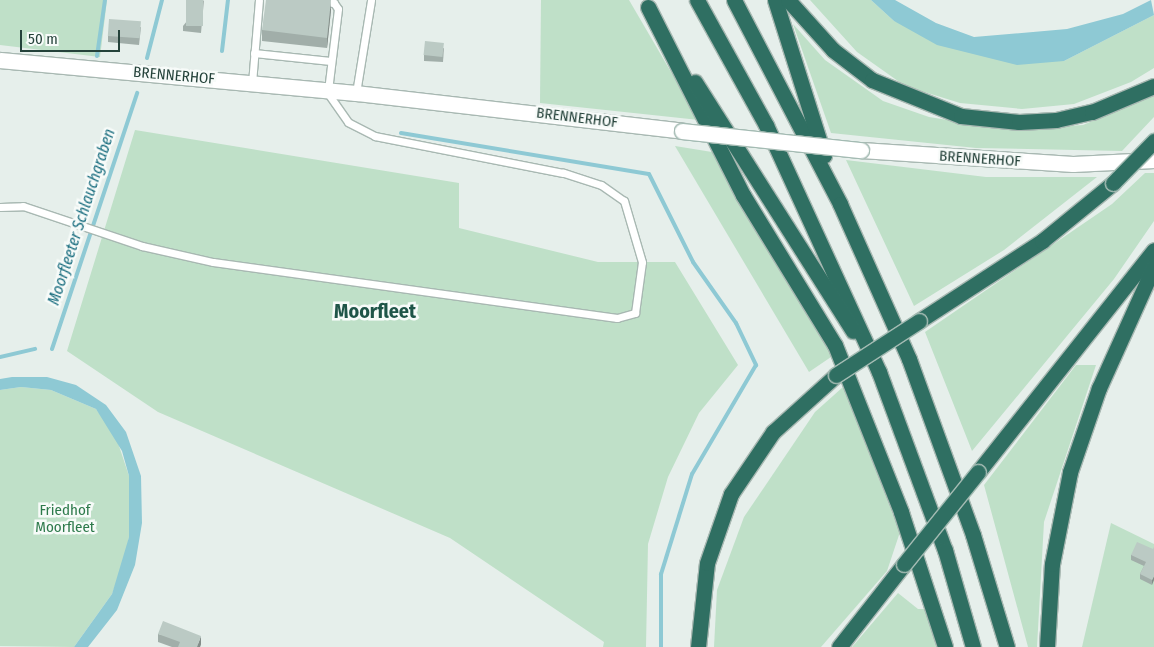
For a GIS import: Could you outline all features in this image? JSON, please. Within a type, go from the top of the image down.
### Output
[{"type":"highway","points":[[697,0],[766,125],[879,372],[945,550],[973,647]]},
{"type":"highway","points":[[734,0],[840,204],[932,421],[1007,647]]},
{"type":"highway","points":[[775,0],[840,204]]},
{"type":"highway","points":[[788,0],[833,50],[898,94],[986,120],[1056,120],[1092,112],[1154,86]]},
{"type":"highway","points":[[646,3],[879,372]]},
{"type":"highway","points":[[646,3],[743,195],[835,345],[901,512],[945,647]]},
{"type":"highway","points":[[698,647],[707,563],[731,494],[773,432],[836,375],[1042,241],[1112,184],[1154,141]]},
{"type":"highway","points":[[839,647],[1154,250]]},
{"type":"highway","points":[[1046,647],[1052,564],[1070,472],[1099,388],[1154,266]]},
{"type":"street","name":"BRENNERHOF","points":[[0,60],[356,93],[861,150],[1074,164],[1154,160]]},
{"type":"lane","points":[[252,83],[259,0]]},
{"type":"lane","points":[[356,93],[371,0]]},
{"type":"lane","points":[[0,207],[23,206],[142,246],[213,262],[617,318],[635,313],[642,262],[624,201],[601,185],[563,172],[375,136],[348,122],[327,90],[332,61],[337,5],[308,1]]},
{"type":"lane","points":[[254,53],[332,61]]},
{"type":"green space","points":[[0,0],[107,0],[100,57],[0,45]]},
{"type":"green space","points":[[541,0],[629,0],[699,120],[540,103]]},
{"type":"green space","points":[[810,0],[871,0],[894,21],[1064,61],[1154,15],[1154,68],[1131,82],[1074,104],[1022,109],[960,103],[905,86],[857,52]]},
{"type":"green space","points":[[793,24],[825,60],[883,101],[929,117],[1011,130],[1083,125],[1154,95],[1154,117],[1122,151],[976,148],[831,133]]},
{"type":"green space","points":[[135,130],[459,183],[459,228],[598,262],[675,262],[738,365],[699,413],[668,477],[648,544],[646,647],[603,647],[604,642],[450,538],[158,412],[67,351]]},
{"type":"green space","points":[[675,146],[712,152],[834,355],[809,372]]},
{"type":"green space","points":[[846,160],[986,177],[1097,177],[1004,250],[914,306]]},
{"type":"green space","points":[[1145,173],[1154,173],[1154,221],[1114,279],[972,451],[925,332],[1112,204]]},
{"type":"green space","points":[[1076,365],[1096,365],[1044,522],[1037,647],[1028,647],[984,485]]},
{"type":"green space","name":"Friedhof Moorfleet","points":[[21,387],[51,390],[96,409],[115,434],[129,476],[129,537],[124,562],[112,594],[74,647],[0,646],[0,390]]},
{"type":"green space","points":[[843,387],[900,532],[887,571],[821,647],[714,647],[717,590],[744,517],[815,412]]},
{"type":"green space","points":[[1111,523],[1154,544],[1154,647],[1082,647]]},
{"type":"green space","points":[[898,593],[918,609],[925,609],[937,647],[852,647]]},
{"type":"water","points":[[871,0],[895,0],[936,23],[974,37],[1067,29],[1123,14],[1151,0],[1154,15],[1064,61],[1017,65],[937,45],[894,21]]},
{"type":"water","points":[[47,377],[76,385],[106,405],[126,432],[141,476],[142,523],[135,565],[117,610],[88,647],[74,647],[112,594],[129,537],[129,476],[122,451],[96,409],[51,390],[21,387],[0,390],[0,379]]},
{"type":"building","points":[[186,0],[203,0],[203,26],[186,26]]},
{"type":"building","points":[[266,0],[331,0],[327,38],[262,30]]},
{"type":"building","points":[[109,19],[141,21],[140,38],[108,36]]},
{"type":"building","points":[[425,41],[444,43],[442,57],[424,55]]},
{"type":"building","points":[[1137,542],[1153,549],[1154,547],[1154,576],[1152,580],[1140,574],[1146,562],[1131,555]]},
{"type":"building","points":[[163,621],[201,636],[197,647],[178,647],[180,642],[158,634]]},
{"type":"waterway","points":[[97,56],[105,0]]},
{"type":"waterway","name":"Moorfleeter Schlauchgraben","points":[[147,58],[162,0]]},
{"type":"waterway","points":[[222,51],[228,0]]},
{"type":"waterway","name":"Moorfleeter Schlauchgraben","points":[[52,349],[137,93]]},
{"type":"waterway","points":[[401,133],[649,174],[693,262],[736,323],[756,365],[692,474],[661,574],[661,647]]},
{"type":"waterway","points":[[0,357],[35,349]]},
{"type":"district","name":"Moorfleet","points":[[375,311]]}]
